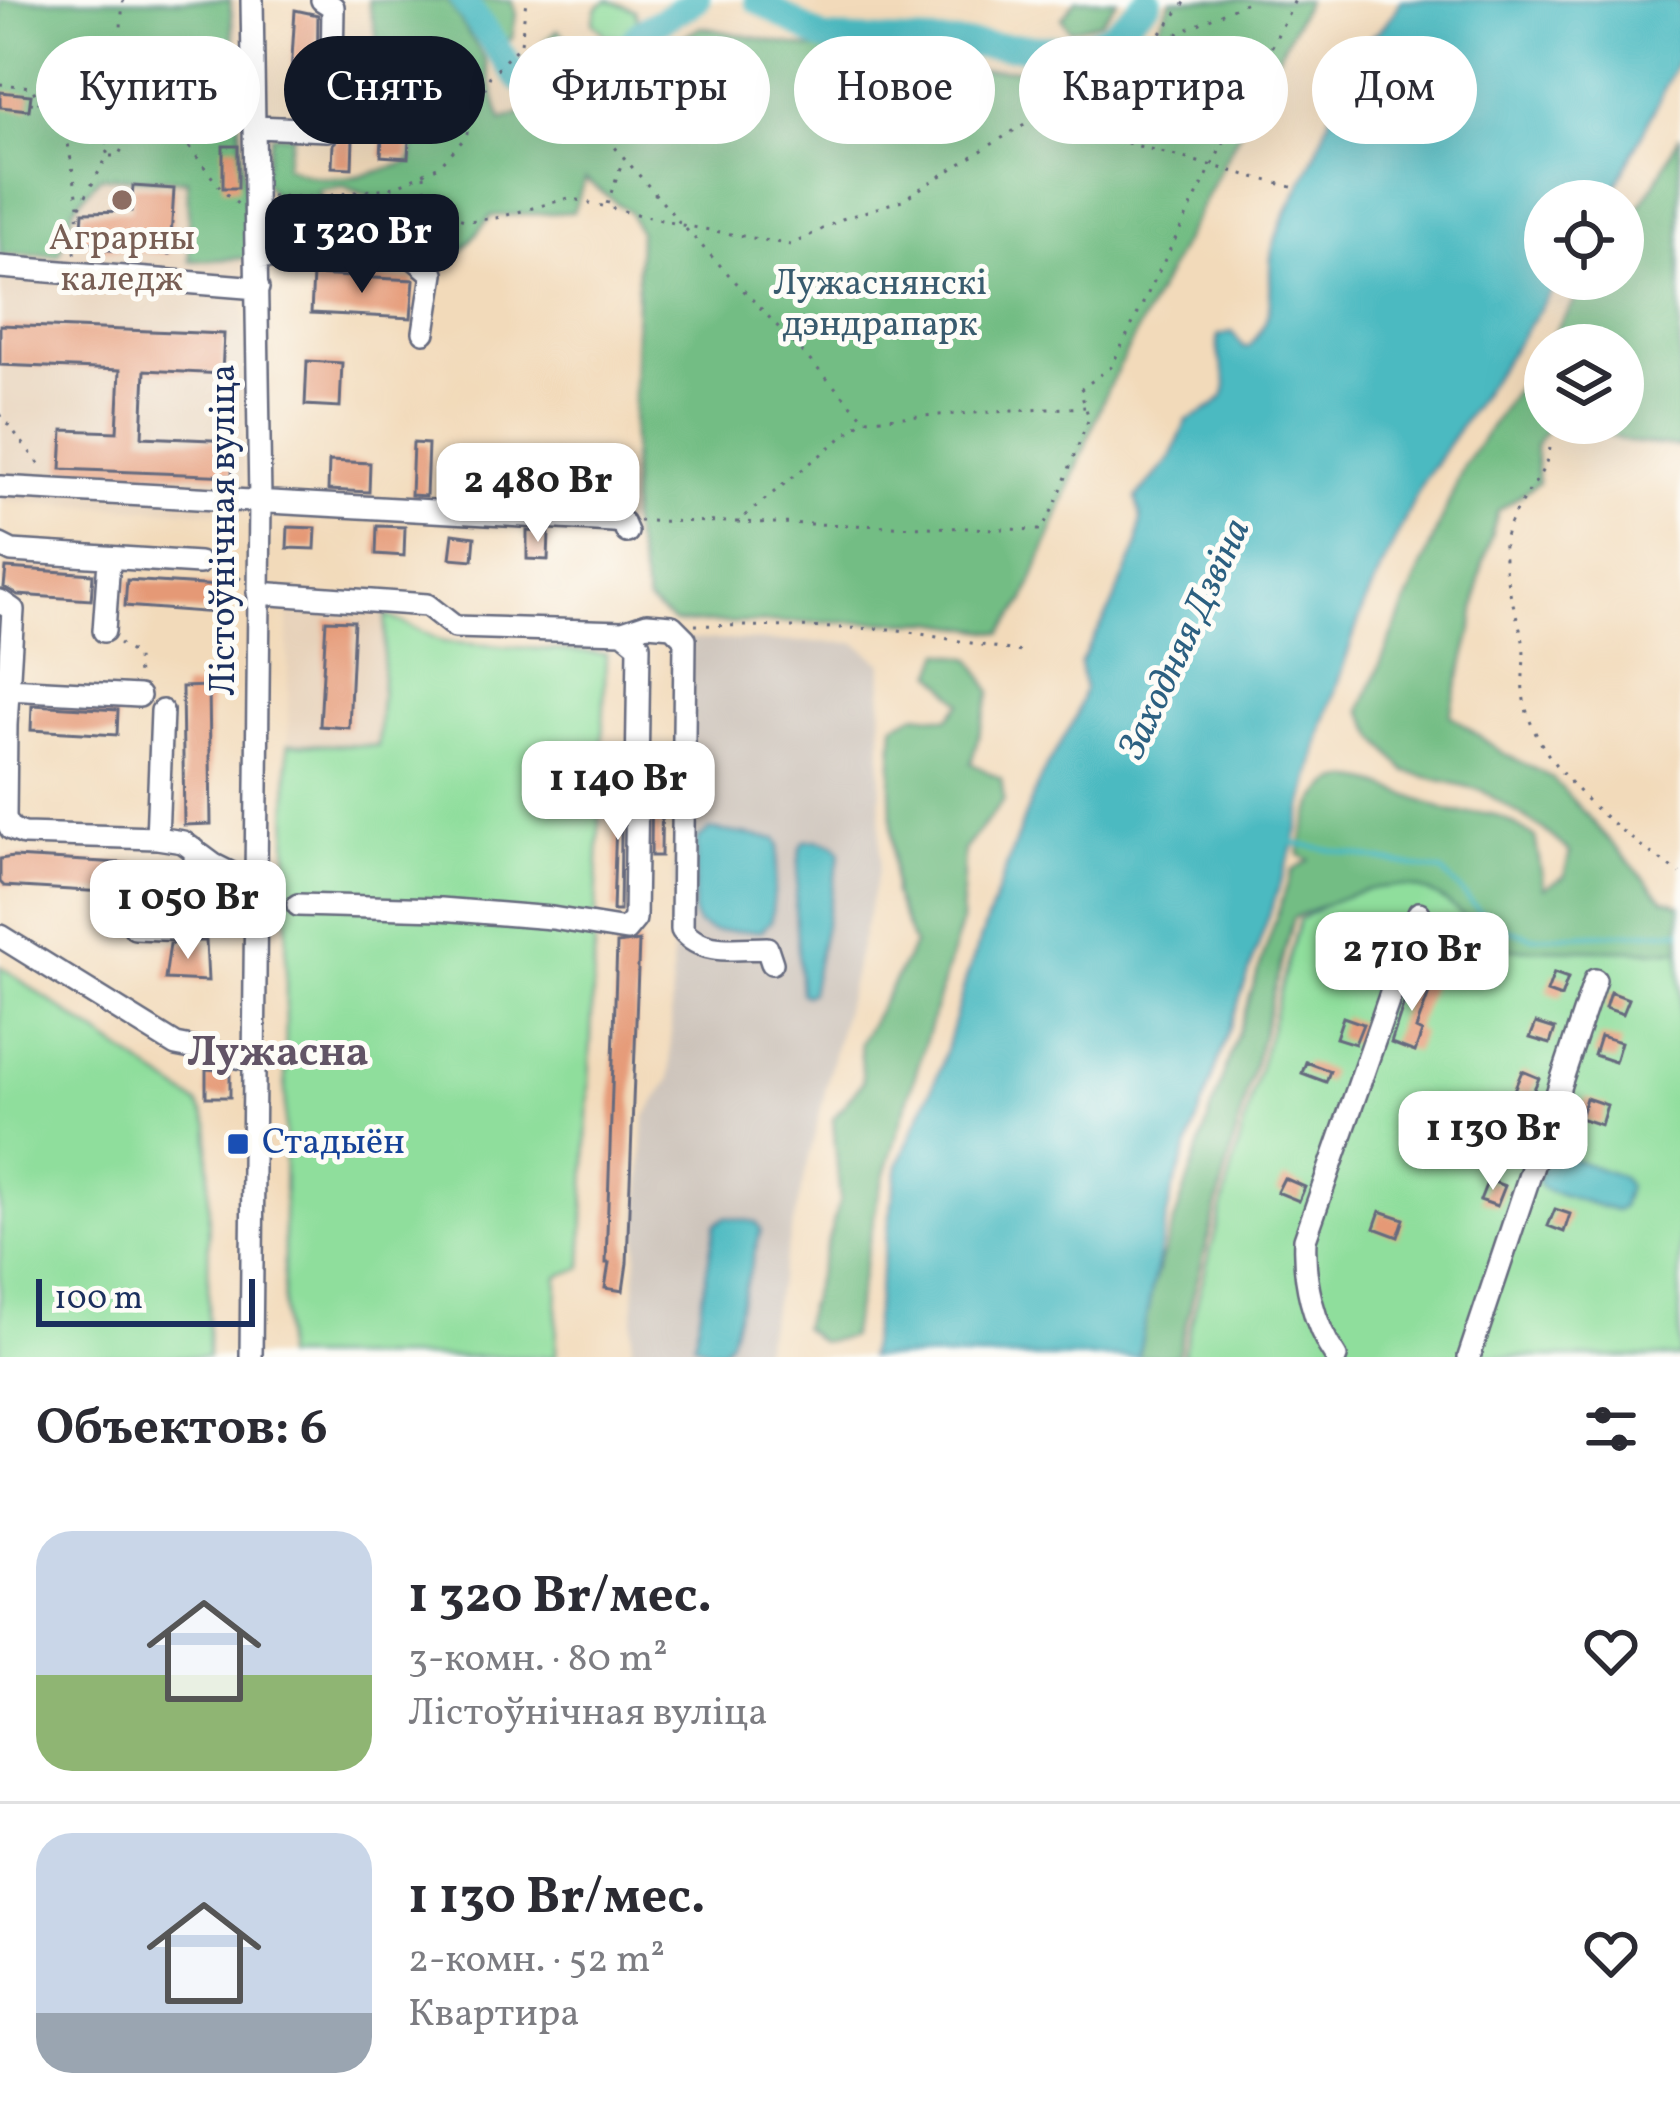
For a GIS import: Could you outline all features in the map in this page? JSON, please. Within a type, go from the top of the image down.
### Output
[{"type":"street","name":"Лістоўнічная вуліца","points":[[252,0],[253,36]]},
{"type":"street","points":[[322,0],[333,7],[333,36]]},
{"type":"street","name":"Лістоўнічная вуліца","points":[[251,1357],[260,500],[256,144]]},
{"type":"street","points":[[258,227],[409,254],[433,274],[424,332]]},
{"type":"street","points":[[0,267],[259,288]]},
{"type":"street","points":[[0,488],[260,500],[620,526]]},
{"type":"street","points":[[0,545],[12,551],[109,560],[199,563]]},
{"type":"street","points":[[104,631],[109,560]]},
{"type":"street","points":[[258,593],[427,605],[455,626],[623,632],[647,624],[672,626],[685,639],[682,930],[692,943],[706,947],[767,948],[772,963]]},
{"type":"street","points":[[0,601],[13,610],[3,725],[5,818],[11,829],[24,835],[183,842],[256,886]]},
{"type":"street","points":[[298,905],[441,909],[553,918],[626,930],[635,919],[639,645],[623,632]]},
{"type":"street","points":[[8,689],[139,696]]},
{"type":"street","points":[[157,838],[162,711]]},
{"type":"street","points":[[135,928],[189,930],[196,922],[194,850]]},
{"type":"street","points":[[1336,1357],[1324,1340],[1304,1270],[1305,1239],[1419,913]]},
{"type":"street","points":[[0,936],[176,1046],[253,1060]]},
{"type":"street","points":[[1468,1357],[1594,980]]},
{"type":"path","points":[[120,36],[123,0]]},
{"type":"path","points":[[258,227],[316,197],[395,187],[439,166],[465,138],[490,76],[521,44],[526,0]]},
{"type":"path","points":[[1159,36],[1187,0]]},
{"type":"path","points":[[1172,36],[1251,0]]},
{"type":"path","points":[[620,526],[736,522],[1041,530],[1089,418],[1080,390],[1111,367],[1295,0]]},
{"type":"path","points":[[0,84],[32,87],[36,96]]},
{"type":"path","points":[[30,103],[36,104]]},
{"type":"path","points":[[185,144],[219,190],[258,227],[322,231],[428,208],[468,221],[569,198],[791,245],[842,218],[902,200],[1019,127]]},
{"type":"path","points":[[68,144],[79,208],[74,273]]},
{"type":"path","points":[[106,144],[108,155]]},
{"type":"path","points":[[108,155],[118,156],[123,144]]},
{"type":"path","points":[[614,144],[682,225],[865,419]]},
{"type":"path","points":[[1133,144],[1299,189]]},
{"type":"path","points":[[79,208],[108,155]]},
{"type":"path","points":[[605,207],[624,155]]},
{"type":"path","points":[[424,173],[428,208]]},
{"type":"path","points":[[736,522],[865,419],[1086,407]]},
{"type":"path","points":[[0,414],[59,490]]},
{"type":"path","points":[[1550,448],[1546,470],[1520,505],[1504,542],[1525,651],[1523,695],[1532,728],[1546,756],[1577,789],[1680,873]]},
{"type":"path","points":[[199,563],[221,566],[258,593]]},
{"type":"path","points":[[672,626],[893,629],[1021,652]]},
{"type":"path","points":[[104,631],[137,656],[139,696]]},
{"type":"shaded area","name":"Аграрны каледж","points":[[0,0],[237,0],[239,36],[36,36],[36,144],[244,144],[244,514],[0,501]]},
{"type":"shaded area","points":[[288,606],[386,615],[378,747],[288,744]]},
{"type":"shaded area","points":[[678,639],[856,643],[882,663],[880,864],[761,1357],[631,1354],[645,1118],[670,1079]]},
{"type":"green space","points":[[0,0],[230,0],[233,36],[36,36],[36,144],[241,144],[250,258],[190,261],[187,180],[100,177],[74,207],[59,255],[0,255]]},
{"type":"green space","name":"Лужаснянскі дэндрапарк","points":[[368,0],[447,0],[470,36],[376,36]]},
{"type":"green space","points":[[473,0],[512,0],[516,14],[512,36],[505,41]]},
{"type":"green space","points":[[608,0],[635,10],[638,22],[624,36],[607,36],[593,22],[597,7]]},
{"type":"green space","points":[[1076,0],[1117,0],[1101,22],[1070,30],[1062,18]]},
{"type":"green space","name":"Лужаснянскі дэндрапарк","points":[[1171,0],[1307,0],[1288,37],[1150,36]]},
{"type":"green space","name":"Лужаснянскі дэндрапарк","points":[[701,27],[747,36],[685,36]]},
{"type":"green space","name":"Лужаснянскі дэндрапарк","points":[[770,41],[794,45],[794,144],[995,144],[995,70],[1019,69],[1019,144],[1233,144],[1108,388],[1025,600],[1002,633],[933,622],[674,623],[648,602],[630,521],[639,232],[629,212],[585,179],[573,212],[491,216],[455,259],[418,239],[403,211],[344,186],[318,190],[326,214],[316,227],[282,208],[263,179],[272,135],[284,135],[284,144],[291,144],[285,166],[316,177],[364,175],[411,161],[414,144],[485,144],[485,59],[501,121],[509,118],[509,144],[770,144]]},
{"type":"green space","points":[[1680,135],[1680,447],[1644,444],[1644,324],[1560,324],[1576,300],[1644,300],[1644,200]]},
{"type":"green space","points":[[1524,377],[1524,444],[1536,444],[1538,483],[1498,511],[1450,715],[1501,752],[1552,778],[1664,900],[1680,905],[1680,951],[1512,949],[1443,900],[1406,887],[1368,890],[1293,918],[1177,1357],[1138,1357],[1151,1291],[1292,871],[1309,860],[1299,855],[1320,794],[1335,782],[1353,779],[1454,812],[1492,814],[1535,837],[1544,888],[1564,877],[1570,852],[1543,829],[1481,790],[1406,772],[1376,737],[1361,710],[1464,466]]},
{"type":"green space","points":[[386,615],[444,642],[606,654],[582,1268],[558,1276],[556,1357],[283,1357],[288,744],[378,746]]},
{"type":"green space","points":[[942,652],[972,659],[991,692],[971,763],[1001,779],[1004,800],[964,850],[961,924],[878,1197],[850,1337],[820,1342],[802,1327],[840,1200],[833,1119],[863,1081],[860,1043],[914,945],[894,895],[894,725],[917,714],[948,718],[961,703],[934,673]]},
{"type":"green space","points":[[1370,880],[1437,888],[1680,945],[1680,1357],[1182,1357],[1299,920]]},
{"type":"green space","points":[[0,966],[198,1104],[209,1125],[208,1357],[0,1357]]},
{"type":"water","name":"Заходняя Дзвіна","points":[[1400,0],[1680,0],[1680,57],[1619,180],[1524,180],[1524,300],[1546,300],[1530,324],[1524,324],[1524,332],[1422,483],[1363,608],[1323,726],[1294,844],[1172,1192],[1138,1357],[868,1357],[898,1165],[941,1067],[966,979],[1023,821],[1041,777],[1076,717],[1084,689],[1080,663],[1137,547],[1141,518],[1136,498],[1171,458],[1187,420],[1220,401],[1225,392],[1218,336],[1232,332],[1243,347],[1249,347],[1260,331],[1270,304],[1272,251],[1319,144],[1477,144],[1477,36],[1372,36],[1389,20]]},
{"type":"water","points":[[710,829],[776,839],[771,921],[761,931],[712,931],[697,924],[693,913],[697,840]]},
{"type":"water","points":[[805,841],[835,845],[840,853],[811,992],[806,995],[801,993],[795,909],[800,848]]},
{"type":"water","points":[[1553,1152],[1622,1177],[1628,1186],[1622,1207],[1616,1211],[1543,1189],[1538,1182],[1545,1155]]},
{"type":"water","points":[[725,1217],[756,1222],[761,1230],[730,1340],[722,1350],[710,1351],[694,1343],[715,1225]]},
{"type":"building","points":[[295,10],[318,15],[318,36],[293,36]]},
{"type":"building","points":[[0,92],[31,95],[29,110],[0,107]]},
{"type":"building","points":[[333,144],[353,144],[352,168],[332,167]]},
{"type":"building","points":[[382,144],[409,144],[408,158],[381,156]]},
{"type":"building","points":[[223,146],[238,146],[238,188],[223,188]]},
{"type":"building","points":[[133,186],[174,189],[170,254],[95,249],[96,243],[81,242],[83,212],[131,211]]},
{"type":"building","points":[[313,275],[414,280],[411,318],[311,313]]},
{"type":"building","points":[[0,325],[224,334],[222,374],[145,370],[142,437],[234,441],[232,476],[61,469],[63,430],[117,432],[120,370],[0,365]]},
{"type":"building","points":[[307,361],[342,363],[340,407],[305,405]]},
{"type":"building","points":[[413,443],[428,444],[426,496],[411,495]]},
{"type":"building","points":[[329,461],[370,463],[369,492],[328,490]]},
{"type":"building","points":[[377,526],[405,527],[404,556],[376,554]]},
{"type":"building","points":[[288,527],[316,528],[315,549],[287,548]]},
{"type":"building","points":[[527,531],[549,532],[548,560],[527,559]]},
{"type":"building","points":[[453,534],[475,537],[473,560],[450,558]]},
{"type":"building","points":[[6,568],[93,574],[91,600],[18,595],[4,587]]},
{"type":"building","points":[[127,580],[217,586],[215,613],[125,606]]},
{"type":"building","points":[[326,620],[354,621],[349,728],[320,726]]},
{"type":"building","points":[[209,686],[211,824],[184,825],[182,687]]},
{"type":"building","points":[[32,705],[118,710],[117,735],[31,730]]},
{"type":"building","points":[[618,761],[622,761],[620,911],[613,911]]},
{"type":"building","points":[[652,762],[662,762],[661,856],[651,856]]},
{"type":"building","points":[[0,859],[157,865],[156,869],[172,869],[171,896],[4,886]]},
{"type":"building","points":[[206,941],[208,981],[165,979],[170,944]]},
{"type":"building","points":[[639,941],[623,1291],[605,1288],[617,944]]},
{"type":"building","points":[[1368,960],[1385,965],[1378,986],[1361,980]]},
{"type":"building","points":[[1554,973],[1568,978],[1561,997],[1547,992]]},
{"type":"building","points":[[1413,975],[1433,982],[1416,1029],[1422,1032],[1415,1052],[1391,1043]]},
{"type":"building","points":[[1610,992],[1629,999],[1623,1014],[1605,1008]]},
{"type":"building","points":[[1343,1017],[1363,1024],[1355,1044],[1336,1038]]},
{"type":"building","points":[[1536,1023],[1555,1029],[1550,1044],[1530,1038]]},
{"type":"building","points":[[1600,1036],[1621,1042],[1615,1062],[1594,1055]]},
{"type":"building","points":[[1306,1062],[1330,1071],[1326,1082],[1302,1073]]},
{"type":"building","points":[[206,1069],[230,1071],[230,1097],[206,1097]]},
{"type":"building","points":[[1522,1071],[1539,1078],[1531,1096],[1514,1090]]},
{"type":"building","points":[[1586,1098],[1607,1105],[1601,1125],[1580,1118]]},
{"type":"building","points":[[1501,1127],[1520,1134],[1516,1148],[1496,1141]]},
{"type":"building","points":[[1284,1178],[1305,1187],[1299,1201],[1277,1192]]},
{"type":"building","points":[[1488,1180],[1505,1186],[1497,1206],[1480,1200]]},
{"type":"building","points":[[1555,1209],[1570,1214],[1564,1232],[1548,1226]]},
{"type":"building","points":[[1380,1211],[1404,1219],[1398,1237],[1374,1228]]},
{"type":"waterway","points":[[463,0],[519,79],[550,96],[591,91],[640,33],[697,0]]},
{"type":"waterway","points":[[757,0],[823,39],[1078,49],[1111,35],[1149,0]]},
{"type":"waterway","points":[[1293,843],[1443,872],[1493,925],[1533,937],[1680,931]]},
{"type":"place","name":"Аграрны каледж","points":[[122,200]]},
{"type":"place","name":"Стадыён","points":[[238,1144]]},
{"type":"district","name":"Лужасна","points":[[278,1054]]}]
